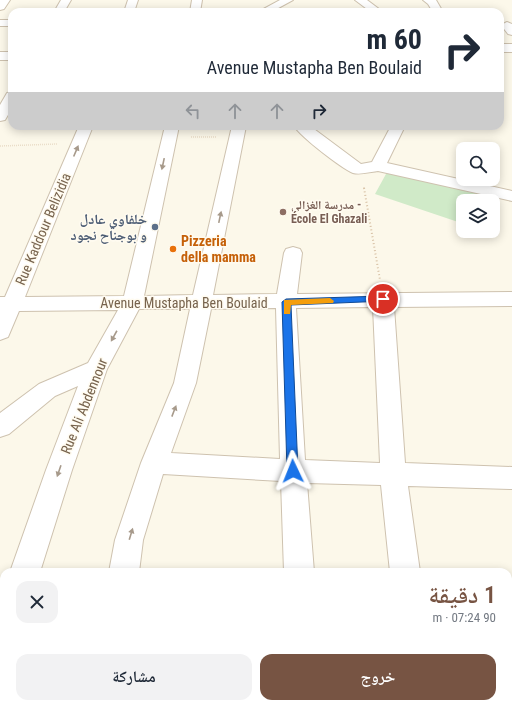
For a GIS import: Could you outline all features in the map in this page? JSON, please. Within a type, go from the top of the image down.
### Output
[{"type":"street","points":[[0,7],[5,0]]},
{"type":"street","points":[[271,8],[288,0]]},
{"type":"street","points":[[360,0],[372,8]]},
{"type":"street","points":[[428,0],[432,2],[436,8]]},
{"type":"street","points":[[0,117],[8,103]]},
{"type":"street","name":"Rue Kaddour Belizidia","points":[[0,332],[6,304],[84,130]]},
{"type":"street","points":[[306,130],[342,159],[358,169],[378,166],[512,196]]},
{"type":"street","points":[[378,166],[396,130]]},
{"type":"street","name":"Rue Ali Abdennour","points":[[26,568],[59,470],[96,368],[132,303],[170,132]]},
{"type":"street","points":[[125,568],[129,540],[154,463],[185,383],[237,132]]},
{"type":"street","points":[[293,253],[286,302],[299,568]]},
{"type":"street","points":[[383,299],[393,473],[405,568]]},
{"type":"street","name":"Avenue Mustapha Ben Boulaid","points":[[6,304],[286,302],[383,299],[512,299]]},
{"type":"street","points":[[0,427],[47,390],[96,368]]},
{"type":"street","points":[[154,463],[293,471],[512,478]]},
{"type":"path","points":[[170,132],[237,132]]},
{"type":"path","points":[[0,146],[79,143]]},
{"type":"path","points":[[358,169],[365,189],[383,299]]},
{"type":"green space","points":[[397,173],[484,194],[456,194],[456,221],[375,194],[386,174]]},
{"type":"slow traffic","points":[[287,312],[286,302],[330,301]]},
{"type":"place","name":"مدرسة الغزالي - École El Ghazali","points":[[283,212]]},
{"type":"place","name":"خلفاوي عادل و بوجناح نجود","points":[[155,227]]},
{"type":"place","name":"Pizzeria della mamma","points":[[173,249]]},
{"type":"route","points":[[293,471],[286,302],[383,299]]}]
